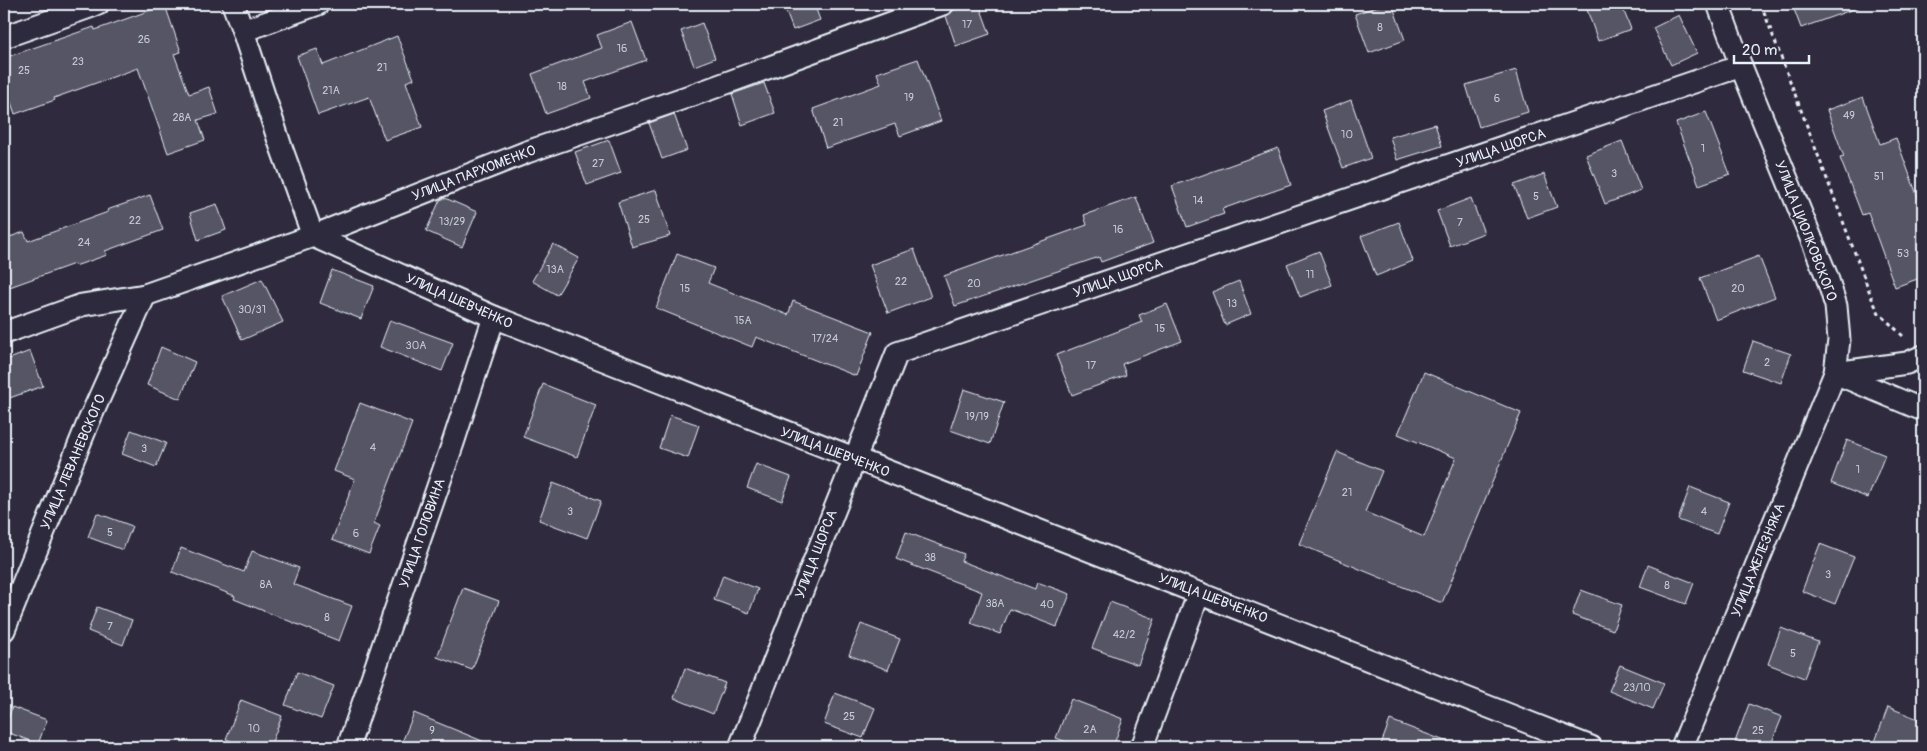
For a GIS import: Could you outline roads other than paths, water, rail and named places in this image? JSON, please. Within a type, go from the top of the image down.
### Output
[{"type":"street","points":[[4,37],[98,4]]},
{"type":"street","points":[[233,4],[313,236]]},
{"type":"street","points":[[243,31],[318,4]]},
{"type":"street","name":"УЛИЦА ПАРХОМЕНКО","points":[[4,334],[82,305],[145,295],[313,236],[527,152],[943,4]]},
{"type":"street","name":"УЛИЦА ЦИОЛКОВСКОГО","points":[[1722,5],[1740,66],[1827,277],[1833,299],[1839,340],[1835,373]]},
{"type":"street","name":"УЛИЦА ЩОРСА","points":[[740,747],[853,459],[897,353],[1740,66]]},
{"type":"street","name":"УЛИЦА ШЕВЧЕНКО","points":[[313,236],[494,317],[1591,747]]},
{"type":"street","name":"УЛИЦА ЛЕВАНЕВСКОГО","points":[[4,630],[88,423],[145,295]]},
{"type":"street","name":"УЛИЦА ГОЛОВИНА","points":[[348,747],[494,317]]},
{"type":"street","points":[[1835,373],[1907,363],[1923,356]]},
{"type":"street","points":[[1835,373],[1923,410]]},
{"type":"street","name":"УЛИЦА ЖЕЛЕЗНЯКА","points":[[1682,747],[1835,373]]},
{"type":"street","points":[[1142,747],[1199,592]]}]
